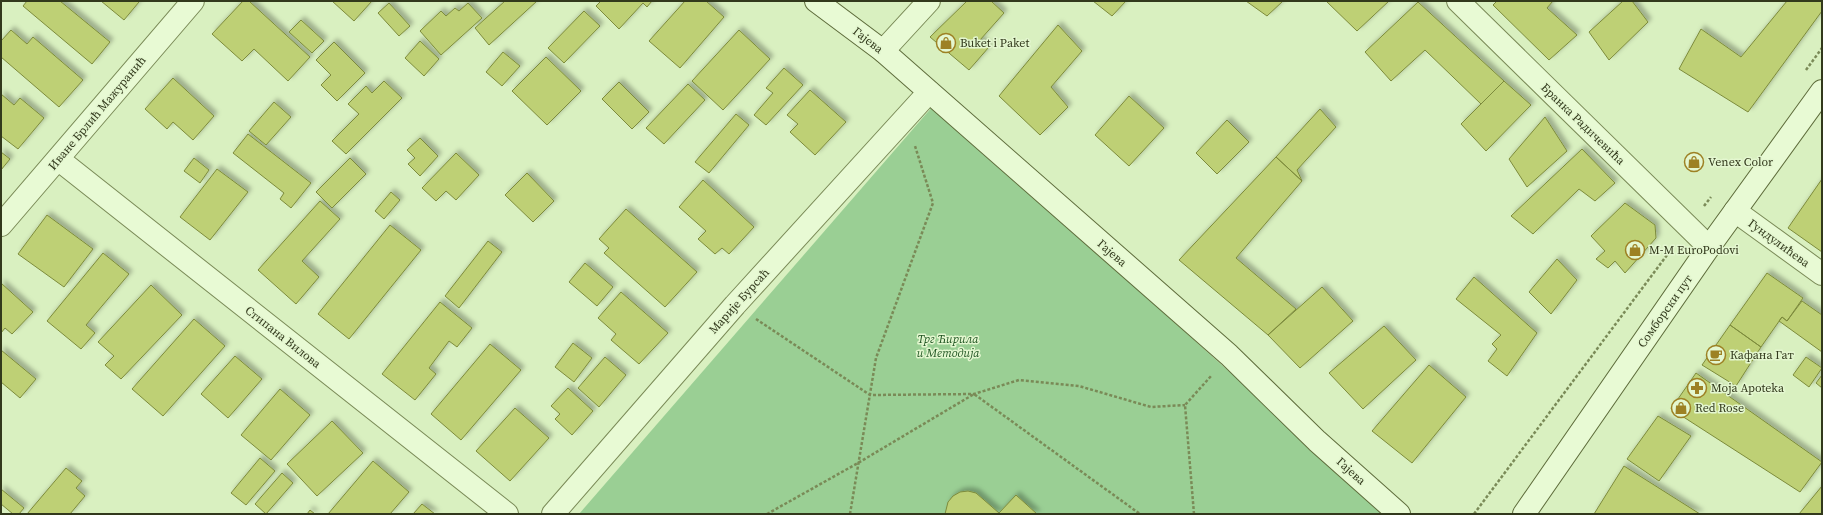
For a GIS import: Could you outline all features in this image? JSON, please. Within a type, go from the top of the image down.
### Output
[{"type":"street","name":"Иване Брлић Мажуранић","points":[[1,225],[193,1]]},
{"type":"street","name":"Гајева","points":[[816,1],[883,51],[1229,355],[1317,441],[1399,514]]},
{"type":"street","points":[[883,51],[929,1]]},
{"type":"street","name":"Бранка Радичевића","points":[[1458,1],[1709,247]]},
{"type":"street","name":"Марије Бурсаћ","points":[[553,514],[735,305],[929,92]]},
{"type":"street","name":"Сомборски пут","points":[[1524,514],[1709,247],[1822,92]]},
{"type":"street","name":"Стипана Вилова","points":[[58,160],[507,514]]},
{"type":"street","name":"Гундулићева","points":[[1735,211],[1822,274]]},
{"type":"path","points":[[1803,73],[1822,48]]},
{"type":"path","points":[[850,514],[876,358],[933,203],[905,118]]},
{"type":"path","points":[[1474,514],[1712,195]]},
{"type":"path","points":[[735,305],[870,394],[974,394],[1140,514]]},
{"type":"path","points":[[767,514],[858,463],[974,394],[1020,380],[1079,386],[1151,407],[1185,404],[1229,355]]},
{"type":"path","points":[[1185,404],[1194,514]]},
{"type":"green space","name":"Трг Ћирила и Методија","points":[[933,106],[1388,514],[579,514]]},
{"type":"building","points":[[27,1],[60,1],[110,42],[92,64],[23,6]]},
{"type":"building","points":[[101,1],[137,1],[139,2],[124,20]]},
{"type":"building","points":[[243,1],[249,1],[310,57],[288,81],[254,49],[242,61],[212,34]]},
{"type":"building","points":[[332,1],[372,1],[354,21]]},
{"type":"building","points":[[505,1],[537,1],[489,45],[475,28]]},
{"type":"building","points":[[601,1],[652,1],[647,7],[643,3],[619,29],[596,6]]},
{"type":"building","points":[[685,1],[706,1],[724,17],[680,68],[649,41]]},
{"type":"building","points":[[967,1],[991,1],[1004,13],[980,40],[989,47],[969,70],[930,37]]},
{"type":"building","points":[[1093,1],[1126,1],[1112,16]]},
{"type":"building","points":[[1246,1],[1283,1],[1267,16]]},
{"type":"building","points":[[1326,1],[1389,1],[1357,31]]},
{"type":"building","points":[[1497,1],[1553,1],[1547,8],[1577,35],[1549,60],[1493,5]]},
{"type":"building","points":[[1623,1],[1632,1],[1648,22],[1609,60],[1589,32]]},
{"type":"building","points":[[1787,1],[1822,1],[1822,11],[1748,112],[1679,69],[1701,29],[1741,57]]},
{"type":"building","points":[[1418,2],[1504,81],[1481,104],[1425,50],[1391,81],[1365,52]]},
{"type":"building","points":[[389,3],[410,26],[399,36],[378,13]]},
{"type":"building","points":[[468,3],[482,18],[441,55],[420,31],[441,11],[446,16],[455,8],[459,11]]},
{"type":"building","points":[[584,11],[600,26],[564,63],[548,48]]},
{"type":"building","points":[[301,20],[324,41],[312,53],[289,32]]},
{"type":"building","points":[[1058,25],[1082,51],[1051,87],[1068,107],[1040,135],[999,96]]},
{"type":"building","points":[[11,30],[27,44],[33,37],[83,80],[59,107],[1,57],[1,41]]},
{"type":"building","points":[[739,30],[770,59],[723,110],[692,81]]},
{"type":"building","points":[[420,41],[439,59],[424,76],[405,58]]},
{"type":"building","points":[[334,42],[365,73],[337,101],[321,85],[331,75],[316,60]]},
{"type":"building","points":[[503,52],[520,66],[502,86],[486,72]]},
{"type":"building","points":[[546,57],[581,91],[547,125],[512,91]]},
{"type":"building","points":[[784,68],[803,85],[766,125],[754,115],[773,93],[766,88]]},
{"type":"building","points":[[173,78],[214,116],[193,140],[173,122],[167,129],[145,109]]},
{"type":"building","points":[[384,81],[402,98],[346,154],[332,141],[359,114],[348,104],[366,86],[372,93]]},
{"type":"building","points":[[1504,81],[1531,105],[1486,151],[1461,124]]},
{"type":"building","points":[[619,82],[649,112],[632,129],[602,99]]},
{"type":"building","points":[[688,84],[705,100],[664,144],[646,128]]},
{"type":"building","points":[[810,90],[846,122],[815,155],[790,132],[798,124],[787,115]]},
{"type":"building","points":[[1,94],[14,105],[20,98],[44,118],[18,149],[1,136]]},
{"type":"building","points":[[1129,96],[1164,128],[1129,166],[1095,135]]},
{"type":"building","points":[[274,102],[291,117],[266,145],[249,131]]},
{"type":"building","points":[[1320,109],[1336,127],[1297,170],[1302,181],[1276,157]]},
{"type":"building","points":[[736,114],[749,125],[709,173],[695,162]]},
{"type":"building","points":[[1545,117],[1567,151],[1527,187],[1509,159]]},
{"type":"building","points":[[1227,120],[1249,142],[1217,174],[1196,153]]},
{"type":"building","points":[[248,134],[311,183],[291,208],[280,199],[284,193],[233,153]]},
{"type":"building","points":[[420,138],[438,156],[420,176],[408,164],[415,158],[407,150]]},
{"type":"building","points":[[1582,149],[1615,183],[1595,201],[1579,189],[1533,234],[1511,216]]},
{"type":"building","points":[[1,152],[10,159],[1,170]]},
{"type":"building","points":[[456,153],[479,175],[456,200],[446,191],[436,201],[422,188]]},
{"type":"building","points":[[1276,157],[1302,181],[1236,258],[1296,309],[1268,335],[1179,260]]},
{"type":"building","points":[[194,158],[209,170],[200,183],[184,171]]},
{"type":"building","points":[[350,158],[366,174],[332,208],[316,192]]},
{"type":"building","points":[[217,169],[248,192],[210,240],[180,217]]},
{"type":"building","points":[[527,173],[554,201],[533,222],[505,195]]},
{"type":"building","points":[[1822,179],[1822,252],[1788,228]]},
{"type":"building","points":[[703,180],[754,227],[729,254],[722,248],[715,254],[698,239],[706,231],[679,207]]},
{"type":"building","points":[[391,192],[400,200],[384,219],[375,211]]},
{"type":"building","points":[[320,201],[340,219],[302,261],[319,277],[296,304],[258,270]]},
{"type":"building","points":[[1625,203],[1655,225],[1656,238],[1625,273],[1615,261],[1608,268],[1596,259],[1605,251],[1591,236]]},
{"type":"building","points":[[626,209],[697,272],[665,307],[604,253],[609,248],[599,239]]},
{"type":"building","points":[[47,215],[93,249],[64,287],[18,254]]},
{"type":"building","points":[[390,225],[421,250],[349,339],[318,314]]},
{"type":"building","points":[[488,241],[502,252],[459,308],[445,296]]},
{"type":"building","points":[[103,253],[129,274],[86,325],[95,333],[81,349],[47,321]]},
{"type":"building","points":[[1557,259],[1577,280],[1551,314],[1529,292]]},
{"type":"building","points":[[585,263],[613,287],[597,306],[569,282]]},
{"type":"building","points":[[1767,273],[1803,298],[1787,321],[1782,317],[1761,347],[1730,325]]},
{"type":"building","points":[[1474,277],[1537,333],[1507,376],[1488,361],[1497,349],[1492,344],[1501,335],[1456,299]]},
{"type":"building","points":[[1,283],[33,312],[12,334],[5,328],[1,333]]},
{"type":"building","points":[[151,285],[182,315],[121,379],[105,365],[114,356],[98,342]]},
{"type":"building","points":[[1322,287],[1353,321],[1300,368],[1268,335]]},
{"type":"building","points":[[621,292],[668,333],[639,364],[611,340],[616,334],[598,318]]},
{"type":"building","points":[[1802,301],[1822,315],[1822,352],[1779,321],[1782,317],[1787,321]]},
{"type":"building","points":[[440,302],[472,328],[457,347],[449,341],[429,368],[436,374],[415,400],[382,374]]},
{"type":"building","points":[[194,319],[225,346],[163,416],[132,389]]},
{"type":"building","points":[[1730,325],[1761,347],[1736,386],[1702,365]]},
{"type":"building","points":[[1384,326],[1416,360],[1363,409],[1329,373]]},
{"type":"building","points":[[573,343],[592,358],[574,382],[555,367]]},
{"type":"building","points":[[490,344],[521,370],[461,440],[431,414]]},
{"type":"building","points":[[1,350],[36,379],[20,398],[1,382]]},
{"type":"building","points":[[235,356],[262,379],[228,418],[201,394]]},
{"type":"building","points":[[605,357],[626,375],[599,407],[578,388]]},
{"type":"building","points":[[1806,357],[1822,368],[1809,387],[1793,375]]},
{"type":"building","points":[[1429,365],[1466,397],[1412,463],[1372,431]]},
{"type":"building","points":[[1696,373],[1822,462],[1800,492],[1671,409]]},
{"type":"building","points":[[1822,375],[1822,388],[1816,383]]},
{"type":"building","points":[[568,388],[593,411],[572,435],[555,419],[560,414],[551,406]]},
{"type":"building","points":[[280,389],[310,415],[271,460],[241,435]]},
{"type":"building","points":[[515,408],[549,438],[510,481],[476,451]]},
{"type":"building","points":[[1658,416],[1691,436],[1659,481],[1627,459]]},
{"type":"building","points":[[332,421],[363,453],[317,496],[287,464]]},
{"type":"building","points":[[260,458],[275,471],[246,505],[231,493]]},
{"type":"building","points":[[373,461],[409,492],[390,514],[328,514]]},
{"type":"building","points":[[1624,466],[1700,514],[1594,514]]},
{"type":"building","points":[[66,468],[82,481],[76,488],[85,496],[70,514],[27,514]]},
{"type":"building","points":[[282,473],[293,483],[266,514],[255,504]]},
{"type":"building","points":[[1822,486],[1822,514],[1799,514]]},
{"type":"building","points":[[1,489],[24,508],[19,514],[13,514],[1,504]]},
{"type":"building","points":[[968,491],[976,493],[999,513],[1016,495],[1037,514],[945,514],[948,502],[953,496],[960,492]]},
{"type":"building","points":[[422,504],[435,514],[413,514]]},
{"type":"building","points":[[310,510],[315,514],[307,514]]},
{"type":"place","name":"Buket i Paket","points":[[946,43]]},
{"type":"place","name":"Venex Color","points":[[1694,162]]},
{"type":"place","name":"M-M EuroPodovi","points":[[1635,250]]},
{"type":"place","name":"Кафана Гат","points":[[1716,355]]},
{"type":"place","name":"Moja Apoteka","points":[[1697,388]]},
{"type":"place","name":"Red Rose","points":[[1681,408]]}]
